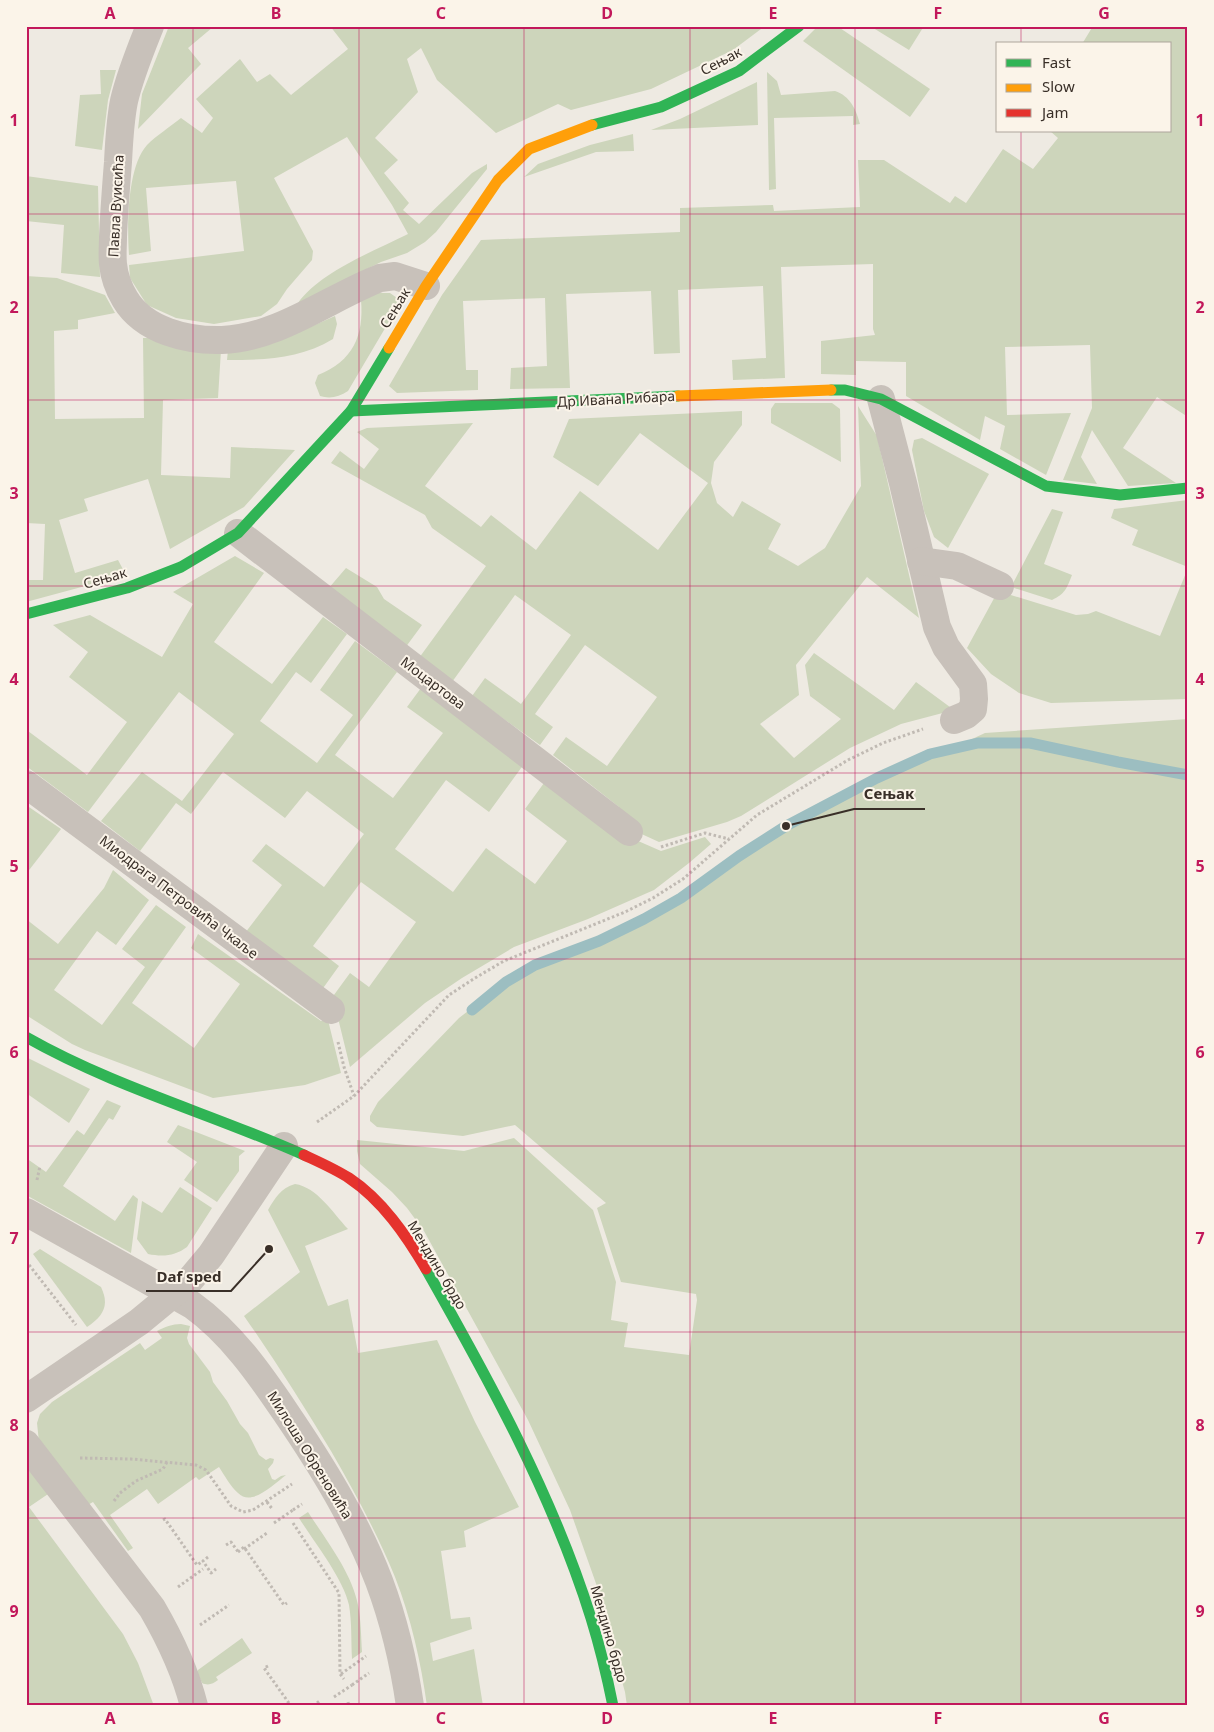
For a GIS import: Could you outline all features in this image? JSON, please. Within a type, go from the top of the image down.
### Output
[{"type":"street","name":"Павла Вуисића","points":[[150,26],[129,79],[123,104],[114,210],[113,264],[118,283],[126,300],[138,314],[158,328],[175,334],[194,339],[224,340],[251,335],[286,324],[380,278],[395,276],[426,286]]},
{"type":"street","name":"Сењак","points":[[26,614],[128,588],[181,567],[238,534],[351,412],[426,286],[498,180],[529,149],[585,127],[661,107],[739,71],[798,26]]},
{"type":"street","name":"Др Ивана Рибара","points":[[351,412],[828,389],[845,390],[881,399],[1046,486],[1120,495],[1188,488]]},
{"type":"street","points":[[881,399],[937,627],[946,647],[972,684],[974,709],[954,720]]},
{"type":"street","name":"Моцартова","points":[[238,534],[629,832]]},
{"type":"street","points":[[921,561],[957,566],[1000,586]]},
{"type":"street","name":"Миодрага Петровића Чкаље","points":[[26,784],[331,1010]]},
{"type":"street","name":"Мендино брдо","points":[[26,1037],[70,1061],[107,1077],[258,1134],[317,1161],[352,1180],[389,1215],[433,1282],[507,1418],[527,1459],[583,1592],[598,1639],[613,1706]]},
{"type":"street","points":[[26,1399],[139,1322],[174,1294],[195,1274],[284,1146]]},
{"type":"street","name":"Милоша Обреновића","points":[[26,1212],[174,1294],[202,1312],[230,1338],[268,1387],[331,1483],[354,1525],[379,1582],[397,1640],[410,1706]]},
{"type":"street","points":[[26,1444],[152,1608],[172,1643],[194,1706]]},
{"type":"path","points":[[284,1146],[354,1096],[449,995],[504,960],[624,912],[652,898],[683,879],[758,815],[848,760],[883,743],[917,730],[954,720]]},
{"type":"path","points":[[659,847],[705,833],[729,839]]},
{"type":"path","points":[[344,1067],[354,1096]]},
{"type":"path","points":[[26,1261],[72,1321]]},
{"type":"path","points":[[75,1458],[186,1463],[206,1470],[231,1506],[237,1510],[250,1512],[291,1485]]},
{"type":"path","points":[[111,1505],[120,1492],[136,1481],[163,1469],[167,1462]]},
{"type":"path","points":[[267,1502],[273,1510]]},
{"type":"path","points":[[274,1523],[301,1504]]},
{"type":"path","points":[[163,1520],[165,1519],[170,1523],[192,1561],[197,1565],[208,1558]]},
{"type":"path","points":[[293,1523],[339,1593],[340,1674],[344,1680]]},
{"type":"path","points":[[238,1552],[267,1533]]},
{"type":"path","points":[[226,1545],[231,1542],[238,1552]]},
{"type":"path","points":[[234,1556],[244,1547],[248,1550],[278,1600],[284,1605],[287,1603]]},
{"type":"path","points":[[203,1561],[210,1573],[216,1569]]},
{"type":"path","points":[[196,1628],[229,1605]]},
{"type":"path","points":[[340,1674],[369,1655]]},
{"type":"path","points":[[268,1666],[264,1668],[267,1674],[291,1706]]},
{"type":"path","points":[[334,1697],[357,1682]]},
{"type":"path","points":[[313,1706],[321,1700]]},
{"type":"green space","points":[[169,26],[213,27],[188,48],[201,64],[138,129],[142,94]]},
{"type":"green space","points":[[330,26],[765,26],[733,50],[651,89],[571,110],[558,104],[496,133],[437,80],[421,48],[407,59],[418,92],[375,138],[398,160],[384,173],[409,203],[403,210],[419,224],[472,173],[487,164],[487,169],[436,232],[425,242],[407,253],[381,262],[298,305],[308,292],[334,272],[348,263],[408,234],[392,205],[347,137],[274,178],[313,251],[312,260],[287,289],[277,304],[261,316],[214,324],[176,318],[147,305],[130,278],[129,265],[244,251],[236,181],[146,188],[151,251],[129,255],[130,197],[135,167],[140,155],[151,141],[181,118],[202,133],[213,118],[196,99],[240,59],[257,82],[270,74],[291,95],[348,49]]},
{"type":"green space","points":[[818,26],[837,26],[930,89],[910,117],[803,41]]},
{"type":"green space","points":[[870,26],[924,26],[909,50]]},
{"type":"green space","points":[[1093,26],[1188,26],[1188,417],[1157,397],[1123,448],[1176,483],[1128,486],[1092,430],[1081,457],[1097,484],[1063,480],[1092,408],[1090,345],[1005,347],[1007,415],[1071,413],[1046,475],[1000,449],[1005,426],[985,416],[980,440],[906,396],[906,362],[856,361],[856,375],[821,374],[821,341],[875,335],[873,329],[873,264],[781,267],[785,378],[733,380],[732,360],[766,358],[763,286],[678,290],[680,353],[654,354],[651,291],[566,294],[570,388],[510,389],[511,368],[547,366],[545,298],[463,301],[466,370],[478,370],[478,390],[397,393],[389,386],[442,295],[481,240],[680,232],[680,208],[773,205],[774,211],[860,207],[858,160],[884,160],[950,203],[955,196],[966,203],[1003,149],[1033,169],[1058,138],[1051,132],[1172,132],[1172,42],[1083,42]]},
{"type":"green space","points":[[100,70],[116,70],[108,100],[102,150],[75,146],[80,95],[101,94]]},
{"type":"green space","points":[[767,72],[777,81],[781,95],[835,91],[840,93],[852,104],[860,124],[853,125],[853,116],[774,118],[776,189],[769,190]]},
{"type":"green space","points":[[757,82],[758,125],[651,130],[680,119]]},
{"type":"green space","points":[[633,134],[634,151],[596,152],[524,177],[538,164],[590,145]]},
{"type":"green space","points":[[26,176],[98,186],[100,277],[61,273],[64,225],[26,221]]},
{"type":"green space","points":[[26,276],[57,278],[105,295],[115,313],[78,320],[78,329],[54,331],[55,419],[144,418],[143,338],[154,338],[221,350],[218,398],[163,400],[161,475],[230,478],[231,447],[295,450],[244,507],[170,549],[148,479],[84,499],[88,511],[59,520],[75,573],[118,560],[126,575],[26,602],[26,580],[43,580],[45,524],[26,523]]},
{"type":"green space","points":[[376,293],[390,293],[397,298],[397,308],[348,391],[334,397],[320,396],[315,383],[318,375],[330,369],[348,355],[358,336],[361,300]]},
{"type":"green space","points":[[335,316],[337,324],[333,339],[321,346],[282,357],[255,360],[227,360],[228,350],[283,339]]},
{"type":"green space","points":[[775,403],[832,403],[840,409],[841,462],[771,423],[771,409]]},
{"type":"green space","points":[[858,406],[877,436],[919,618],[867,577],[796,665],[799,695],[760,724],[794,758],[841,719],[810,696],[805,665],[814,653],[894,710],[916,682],[954,710],[901,724],[850,748],[741,816],[659,842],[635,831],[619,813],[619,807],[553,755],[566,737],[607,766],[657,697],[585,645],[535,714],[553,727],[540,745],[472,696],[485,678],[521,704],[571,635],[515,595],[452,682],[419,658],[486,566],[432,528],[425,515],[331,463],[340,451],[364,469],[379,449],[357,432],[367,428],[473,423],[425,486],[481,527],[491,515],[536,550],[580,491],[658,550],[708,483],[640,433],[598,486],[553,457],[569,419],[742,411],[742,425],[714,462],[711,483],[717,503],[733,517],[742,501],[781,524],[768,549],[798,566],[825,548],[861,486]]},
{"type":"green space","points":[[922,438],[989,474],[948,548],[934,537],[924,511],[912,450],[914,440]]},
{"type":"green space","points":[[1188,500],[1188,567],[1132,545],[1138,530],[1111,518],[1114,509]]},
{"type":"green space","points":[[1052,509],[1063,512],[1044,564],[1072,575],[1065,590],[1052,600],[1011,587]]},
{"type":"green space","points":[[235,556],[264,573],[214,642],[272,684],[323,617],[347,634],[311,683],[296,672],[260,721],[317,763],[353,715],[320,690],[355,641],[397,672],[335,755],[393,798],[443,733],[407,707],[421,688],[524,764],[489,812],[446,780],[395,849],[453,892],[486,848],[535,884],[567,841],[525,809],[544,783],[629,837],[661,851],[705,837],[711,844],[654,890],[588,919],[514,947],[462,978],[425,1003],[350,1067],[336,1010],[331,999],[350,973],[369,987],[416,922],[361,882],[313,946],[339,966],[321,991],[245,933],[282,885],[252,861],[266,844],[324,887],[364,834],[307,791],[285,818],[223,772],[191,814],[176,803],[140,851],[101,821],[142,772],[182,801],[234,734],[179,692],[88,812],[26,766],[26,734],[28,731],[87,775],[127,722],[69,677],[88,652],[53,625],[90,615],[162,657],[193,604],[173,592]]},
{"type":"green space","points":[[346,568],[377,587],[384,599],[422,625],[405,648],[328,589]]},
{"type":"green space","points":[[1188,568],[1188,699],[1051,703],[1019,693],[991,674],[967,648],[998,591],[1076,615],[1096,611],[1160,636]]},
{"type":"green space","points":[[1188,719],[1188,1706],[718,1706],[664,1703],[663,1706],[627,1706],[599,1592],[570,1510],[528,1420],[424,1231],[392,1192],[360,1164],[357,1140],[464,1151],[514,1138],[593,1210],[616,1282],[611,1320],[628,1323],[624,1347],[689,1355],[697,1300],[696,1294],[621,1282],[597,1208],[606,1203],[515,1125],[463,1136],[377,1127],[370,1121],[370,1116],[378,1102],[459,1018],[494,991],[525,972],[635,924],[669,905],[748,849],[851,795],[985,733]]},
{"type":"green space","points":[[26,805],[61,829],[26,874]]},
{"type":"green space","points":[[113,870],[149,900],[116,945],[97,931],[54,990],[102,1025],[145,967],[122,949],[156,905],[186,927],[132,1003],[194,1048],[240,984],[191,948],[198,934],[321,1021],[328,1020],[341,1073],[305,1085],[213,1098],[85,1050],[26,1015],[26,919],[58,944],[104,888]]},
{"type":"green space","points":[[26,1057],[90,1089],[69,1123],[26,1093]]},
{"type":"green space","points":[[107,1100],[121,1106],[113,1120],[109,1118],[63,1186],[115,1221],[133,1195],[138,1199],[131,1253],[26,1195],[26,1158],[46,1172],[77,1130],[84,1135]]},
{"type":"green space","points":[[178,1125],[245,1151],[239,1156],[239,1171],[217,1202],[184,1180],[197,1162],[167,1142]]},
{"type":"green space","points":[[295,1184],[303,1186],[317,1195],[348,1229],[305,1246],[328,1306],[348,1299],[358,1353],[437,1340],[475,1422],[519,1507],[464,1531],[466,1547],[441,1551],[451,1619],[470,1617],[472,1629],[430,1643],[433,1661],[474,1649],[483,1706],[427,1706],[411,1624],[395,1577],[381,1544],[331,1451],[289,1383],[244,1316],[300,1272],[268,1210],[282,1191]]},
{"type":"green space","points":[[180,1187],[212,1208],[187,1247],[169,1255],[148,1254],[137,1239],[142,1201],[162,1213]]},
{"type":"green space","points":[[40,1249],[101,1287],[105,1305],[101,1315],[87,1327],[33,1254]]},
{"type":"green space","points":[[181,1324],[190,1326],[187,1338],[189,1344],[210,1372],[213,1382],[227,1401],[240,1424],[248,1433],[259,1455],[266,1460],[274,1459],[268,1469],[272,1479],[275,1480],[286,1475],[263,1493],[250,1497],[244,1497],[238,1493],[219,1467],[199,1480],[196,1477],[158,1504],[147,1489],[110,1515],[133,1548],[128,1551],[93,1502],[86,1506],[39,1442],[37,1423],[40,1414],[52,1402],[140,1343],[145,1350],[162,1338],[157,1331]]},
{"type":"green space","points":[[26,1460],[51,1492],[29,1507],[123,1634],[138,1663],[154,1706],[26,1706]]},
{"type":"green space","points":[[308,1512],[338,1557],[355,1593],[360,1616],[362,1652],[352,1659],[351,1625],[346,1594],[327,1560],[299,1518]]},
{"type":"green space","points":[[242,1638],[252,1653],[216,1677],[218,1680],[214,1683],[202,1683],[197,1672],[198,1670]]},
{"type":"waterway","name":"Сењак","points":[[472,1010],[506,982],[535,965],[599,941],[644,919],[681,898],[739,856],[786,826],[877,778],[930,754],[978,743],[1030,743],[1188,775]]},
{"type":"traffic: fast","points":[[592,125],[661,107],[739,71],[799,26]]},
{"type":"traffic: fast","points":[[26,614],[127,588],[181,567],[238,533],[351,411],[389,348]]},
{"type":"traffic: fast","points":[[831,390],[845,390],[881,399],[1046,486],[1120,495],[1188,488]]},
{"type":"traffic: fast","points":[[351,411],[678,396]]},
{"type":"traffic: fast","points":[[26,1037],[94,1071],[304,1155]]},
{"type":"traffic: fast","points":[[426,1269],[496,1396],[539,1483],[576,1573],[591,1618],[613,1706]]},
{"type":"traffic: slow","points":[[389,348],[426,286],[498,180],[529,149],[592,125]]},
{"type":"traffic: slow","points":[[678,396],[831,390]]},
{"type":"traffic: jam","points":[[304,1155],[344,1175],[361,1187],[383,1207],[402,1231],[426,1269]]},
{"type":"place","name":"Сењак","points":[[786,826]]},
{"type":"place","name":"Daf sped","points":[[269,1249]]}]
